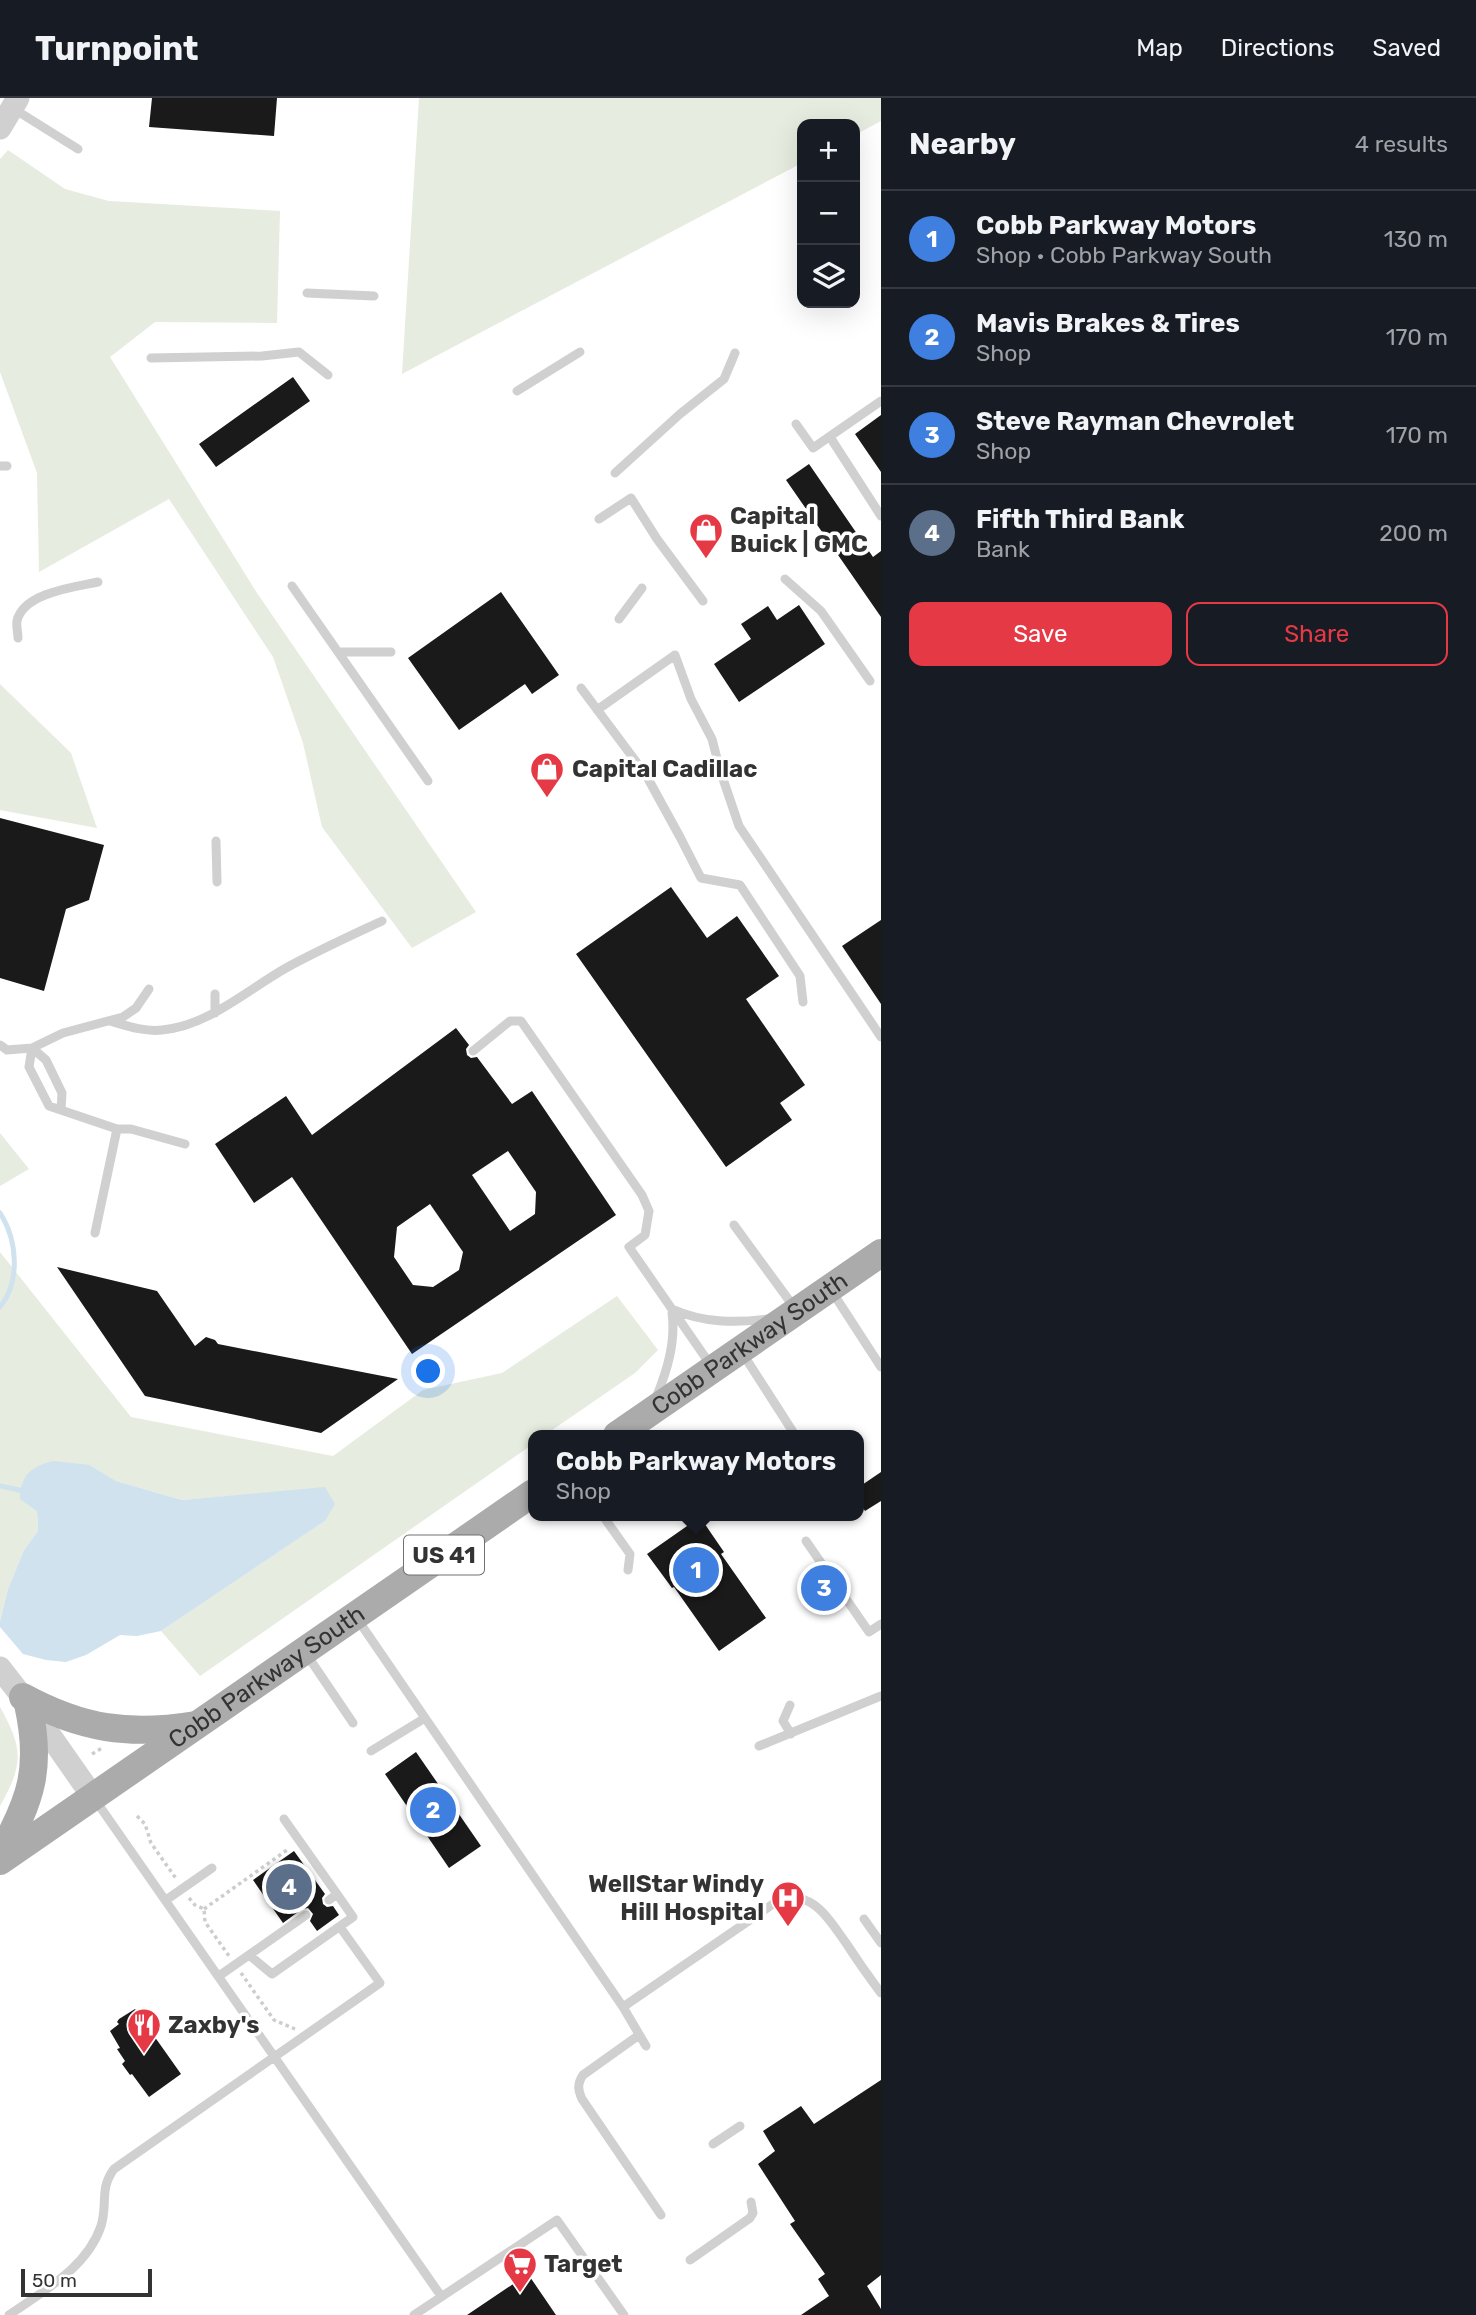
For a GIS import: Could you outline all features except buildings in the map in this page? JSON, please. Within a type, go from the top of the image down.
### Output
[{"type":"main road","name":"Cobb Parkway South","points":[[624,1430],[881,1253]]},
{"type":"main road","name":"Cobb Parkway South","points":[[0,1861],[528,1496]]},
{"type":"main road","points":[[25,1700],[64,1717],[100,1727],[139,1729],[199,1724]]},
{"type":"main road","points":[[0,1855],[24,1808],[34,1773],[35,1749],[25,1700]]},
{"type":"street","points":[[0,128],[15,103]]},
{"type":"street","points":[[0,1668],[93,1797]]},
{"type":"lane","points":[[15,103],[78,149]]},
{"type":"lane","points":[[307,293],[374,296]]},
{"type":"lane","points":[[151,358],[262,356],[299,352],[328,375]]},
{"type":"lane","points":[[517,391],[580,352]]},
{"type":"lane","points":[[615,473],[680,414],[724,379],[735,353]]},
{"type":"lane","points":[[796,424],[813,448],[881,401]]},
{"type":"lane","points":[[830,437],[881,516]]},
{"type":"lane","points":[[599,519],[631,498],[657,539],[703,601]]},
{"type":"lane","points":[[785,579],[821,611],[870,681]]},
{"type":"lane","points":[[18,638],[17,622],[26,605],[47,594],[98,582]]},
{"type":"lane","points":[[292,586],[428,781]]},
{"type":"lane","points":[[619,619],[642,588]]},
{"type":"lane","points":[[338,652],[391,652]]},
{"type":"lane","points":[[597,710],[676,655],[691,699],[712,739],[739,826],[881,1037]]},
{"type":"lane","points":[[582,688],[646,775],[701,878],[740,885],[800,976],[803,1002]]},
{"type":"lane","points":[[216,841],[217,882]]},
{"type":"lane","points":[[110,1021],[139,1030],[163,1030],[188,1024],[215,1013],[287,968],[382,921]]},
{"type":"lane","points":[[0,1045],[7,1050],[32,1048],[63,1033],[123,1017],[136,1007],[149,989]]},
{"type":"lane","points":[[215,994],[215,1013]]},
{"type":"lane","points":[[473,1051],[510,1021],[521,1021],[642,1195],[649,1211],[645,1235],[629,1247],[714,1369]]},
{"type":"lane","points":[[32,1048],[46,1060],[62,1093],[61,1110]]},
{"type":"lane","points":[[32,1048],[29,1067],[48,1106],[117,1129],[131,1129],[185,1144]]},
{"type":"lane","points":[[95,1233],[117,1129]]},
{"type":"lane","points":[[671,1308],[715,1321],[750,1321],[793,1314],[734,1225]]},
{"type":"lane","points":[[830,1288],[881,1367]]},
{"type":"lane","points":[[650,1412],[669,1362],[674,1332],[671,1308]]},
{"type":"lane","points":[[741,1350],[792,1430]]},
{"type":"lane","points":[[607,1521],[630,1554],[628,1570]]},
{"type":"lane","points":[[806,1541],[869,1632],[881,1624]]},
{"type":"lane","points":[[355,1616],[623,2007],[646,2046]]},
{"type":"lane","points":[[305,1651],[353,1723]]},
{"type":"lane","points":[[759,1746],[881,1696]]},
{"type":"lane","points":[[790,1705],[783,1721],[791,1734]]},
{"type":"lane","points":[[371,1751],[425,1718]]},
{"type":"lane","points":[[93,1797],[442,2296]]},
{"type":"lane","points":[[248,1955],[272,1974],[353,1917],[333,1897],[284,1819]]},
{"type":"lane","points":[[166,1899],[212,1868]]},
{"type":"lane","points":[[623,2007],[773,1904],[788,1898],[805,1900],[822,1910],[881,1993]]},
{"type":"lane","points":[[219,1976],[306,1915]]},
{"type":"lane","points":[[864,1919],[881,1943]]},
{"type":"lane","points":[[9,2315],[65,2276],[83,2257],[99,2232],[105,2185],[114,2169],[380,1983],[341,1927]]},
{"type":"lane","points":[[639,2035],[583,2075],[578,2088],[582,2099],[661,2216]]},
{"type":"lane","points":[[713,2144],[740,2126]]},
{"type":"lane","points":[[691,2260],[750,2218],[753,2208],[751,2202]]},
{"type":"lane","points":[[414,2315],[557,2220],[624,2315]]},
{"type":"path","points":[[137,1816],[145,1824],[151,1843],[182,1888],[195,1905],[204,1909]]},
{"type":"path","points":[[204,1909],[287,1850]]},
{"type":"path","points":[[204,1909],[205,1922],[274,2020],[306,2034]]},
{"type":"shaded area","points":[[419,98],[881,98],[881,121],[860,132],[860,119],[797,119],[797,166],[402,374]]},
{"type":"shaded area","points":[[8,150],[65,189],[109,201],[280,211],[277,323],[155,322],[110,357],[257,593],[476,912],[412,948],[322,827],[303,743],[273,657],[169,499],[39,572],[37,473],[0,372],[0,159]]},
{"type":"shaded area","points":[[0,684],[71,753],[97,828],[0,810]]},
{"type":"shaded area","points":[[0,1133],[29,1169],[0,1186]]},
{"type":"shaded area","points":[[0,1252],[131,1417],[333,1456],[423,1390],[502,1373],[617,1296],[658,1350],[635,1373],[552,1430],[528,1430],[528,1447],[200,1676],[161,1631],[325,1521],[325,1488],[182,1500],[116,1481],[90,1465],[37,1511],[38,1531],[24,1550],[8,1589],[0,1621]]},
{"type":"shaded area","points":[[0,1707],[13,1734],[18,1756],[13,1779],[0,1806]]},
{"type":"water","points":[[53,1461],[90,1465],[116,1481],[182,1500],[325,1487],[335,1504],[325,1521],[161,1631],[137,1636],[120,1635],[86,1655],[66,1662],[46,1660],[23,1654],[0,1627],[0,1621],[8,1589],[24,1550],[38,1531],[37,1511],[20,1499],[22,1484],[33,1469]]},
{"type":"waterway","points":[[0,1213],[10,1235],[14,1260],[11,1285],[0,1307]]},
{"type":"waterway","points":[[0,1486],[24,1491]]},
{"type":"place","name":"Capital Buick | GMC","points":[[706,560]]},
{"type":"place","name":"Capital Cadillac","points":[[547,799]]},
{"type":"place","name":"Cobb Parkway Motors","points":[[696,1570]]},
{"type":"place","name":"Steve Rayman Chevrolet","points":[[824,1588]]},
{"type":"place","name":"Mavis Brakes & Tires","points":[[433,1810]]},
{"type":"place","name":"Fifth Third Bank","points":[[289,1887]]},
{"type":"place","name":"WellStar Windy Hill Hospital","points":[[788,1928]]},
{"type":"place","name":"Zaxby's","points":[[144,2055]]},
{"type":"place","name":"Target","points":[[520,2294]]}]
